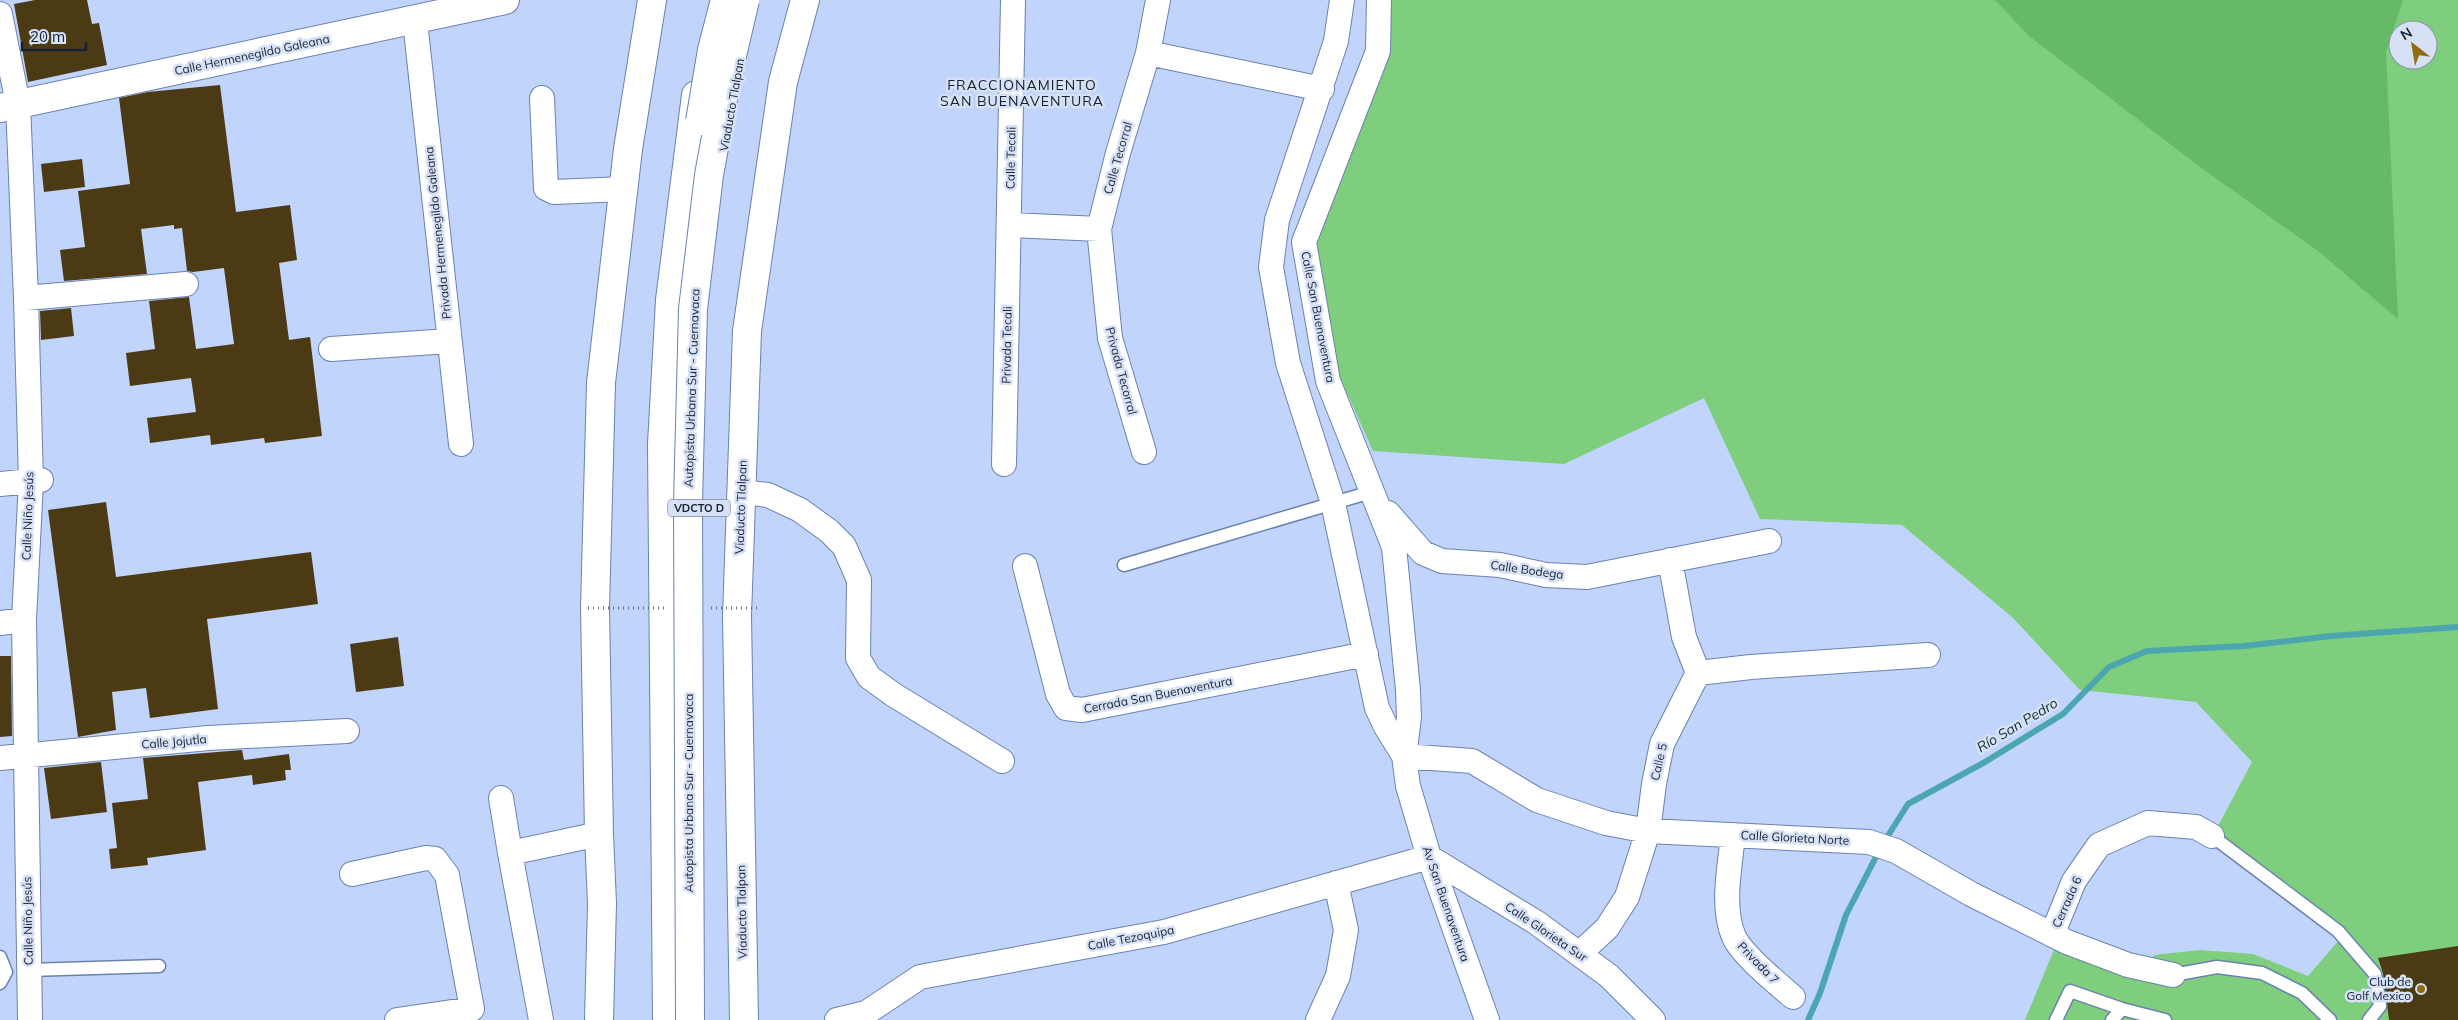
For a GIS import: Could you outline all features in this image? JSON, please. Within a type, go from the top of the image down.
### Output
[{"type":"main road","name":"Calle Hermenegildo Galeana","points":[[9,106],[414,21],[504,0]]},
{"type":"main road","points":[[599,1020],[602,904],[595,608],[601,383],[624,189],[652,0]]},
{"type":"main road","name":"VDCTO D","points":[[667,1020],[662,444],[670,300],[684,178],[705,34],[714,0]]},
{"type":"main road","name":"Autopista Urbana Sur - Cuernavaca","points":[[676,1020],[672,498],[678,301],[691,173],[712,50],[725,0]]},
{"type":"main road","name":"Autopista Urbana Sur - Cuernavaca","points":[[690,1020],[688,503],[693,309],[709,175],[744,0]]},
{"type":"main road","name":"Viaducto Tlalpan","points":[[701,1020],[699,439],[702,324],[710,230],[752,0]]},
{"type":"main road","name":"Viaducto Tlalpan","points":[[744,1020],[737,616],[747,331],[783,82],[805,0]]},
{"type":"street","name":"Calle Tecali","points":[[1010,225],[1013,0]]},
{"type":"street","name":"Calle Tecorral","points":[[1099,230],[1118,153],[1148,53],[1158,0]]},
{"type":"street","name":"Calle San Buenaventura","points":[[1342,0],[1336,41],[1322,89],[1277,220],[1271,267],[1288,363],[1333,503],[1377,708],[1404,756]]},
{"type":"street","name":"Calle San Buenaventura","points":[[1379,0],[1378,51],[1304,242],[1328,381],[1394,547],[1409,718],[1404,756],[1408,786]]},
{"type":"street","name":"Calle Niño Jesús","points":[[0,14],[26,298],[36,475],[24,620],[30,1020]]},
{"type":"street","name":"Privada Hermenegildo Galeana","points":[[414,21],[461,444]]},
{"type":"street","points":[[1148,53],[1322,89]]},
{"type":"street","points":[[542,98],[546,188],[554,192],[624,189]]},
{"type":"street","points":[[1010,225],[1099,230]]},
{"type":"street","name":"Privada Tecali","points":[[1004,464],[1010,225]]},
{"type":"street","name":"Privada Tecorral","points":[[1099,230],[1110,338],[1144,452]]},
{"type":"street","points":[[26,298],[186,284]]},
{"type":"street","points":[[331,349],[449,341]]},
{"type":"street","points":[[0,484],[36,475]]},
{"type":"street","points":[[742,492],[768,495],[800,510],[830,530],[844,546],[858,580],[858,658],[869,677],[894,695],[1002,761]]},
{"type":"street","name":"Calle Bodega","points":[[1371,492],[1410,541],[1423,553],[1442,561],[1500,565],[1546,575],[1587,577],[1769,541]]},
{"type":"street","points":[[1670,560],[1684,637],[1698,673],[1751,667],[1928,655]]},
{"type":"street","name":"Cerrada San Buenaventura","points":[[1025,566],[1058,694],[1066,708],[1082,710],[1366,654]]},
{"type":"street","points":[[0,623],[24,620]]},
{"type":"street","name":"Calle 5","points":[[1579,954],[1607,928],[1627,897],[1648,831],[1654,784],[1662,744],[1698,673]]},
{"type":"street","name":"Calle Jojutla","points":[[0,758],[208,738],[348,731]]},
{"type":"street","name":"Calle Glorieta Norte","points":[[1404,756],[1472,760],[1537,800],[1606,823],[1648,831],[1869,842],[1896,851],[1971,894],[2052,935],[2128,965],[2173,975]]},
{"type":"street","name":"Av San Buenaventura","points":[[1408,786],[1429,857],[1486,1020]]},
{"type":"street","points":[[501,798],[541,1020]]},
{"type":"street","name":"Cerrada 6","points":[[2052,935],[2074,881],[2098,845],[2148,823],[2196,827],[2212,836]]},
{"type":"street","points":[[510,853],[599,834]]},
{"type":"street","name":"Privada 7","points":[[1733,835],[1727,906],[1734,938],[1766,974],[1793,997]]},
{"type":"street","name":"Calle Tezoquipa","points":[[846,1019],[866,1013],[920,977],[1164,932],[1429,857]]},
{"type":"street","name":"Calle Glorieta Sur","points":[[1429,857],[1537,923],[1609,976],[1653,1020]]},
{"type":"street","points":[[352,874],[426,858],[435,859],[447,875],[473,1014],[397,1020]]},
{"type":"street","points":[[1318,1020],[1338,976],[1346,930],[1336,883]]},
{"type":"lane","points":[[1124,565],[1371,492]]},
{"type":"lane","points":[[2212,836],[2338,931],[2376,974],[2380,1006],[2369,1020]]},
{"type":"lane","points":[[0,957],[6,972],[0,983]]},
{"type":"lane","points":[[29,970],[159,966]]},
{"type":"lane","points":[[2173,975],[2217,967],[2262,973],[2302,993],[2323,1018]]},
{"type":"lane","points":[[2056,1020],[2070,990],[2122,1009],[2166,1020]]},
{"type":"lane","points":[[2112,1020],[2122,1009]]},
{"type":"green space","points":[[1383,0],[2458,0],[2458,1020],[2025,1020],[2055,947],[2138,979],[2154,955],[2200,950],[2253,954],[2308,976],[2340,939],[2209,843],[2252,762],[2196,702],[2080,690],[2012,617],[1902,525],[1760,519],[1704,398],[1564,464],[1373,451],[1339,375],[1312,220]]},
{"type":"green space","points":[[1995,0],[2403,0],[2396,20],[2388,20],[2388,46],[2386,52],[2398,319],[2318,251],[2200,167],[2029,36]]},
{"type":"building","points":[[35,0],[87,0],[92,24],[99,23],[107,65],[28,82],[14,4]]},
{"type":"building","points":[[220,85],[236,212],[290,205],[297,260],[279,263],[289,340],[310,337],[322,436],[265,443],[264,438],[211,445],[210,435],[150,443],[147,418],[196,412],[191,378],[130,386],[126,353],[155,349],[149,301],[189,297],[196,349],[234,344],[224,268],[187,271],[182,228],[174,229],[174,225],[141,229],[147,274],[64,281],[60,250],[85,247],[78,191],[130,184],[119,98],[148,92]]},
{"type":"building","points":[[82,159],[85,187],[44,192],[41,164]]},
{"type":"building","points":[[71,308],[74,336],[41,340],[40,311]]},
{"type":"building","points":[[106,502],[116,577],[311,552],[318,604],[207,619],[218,709],[150,718],[146,688],[112,692],[116,730],[78,737],[48,510]]},
{"type":"building","points":[[398,637],[404,686],[356,692],[350,644]]},
{"type":"building","points":[[0,656],[11,656],[12,736],[0,737]]},
{"type":"building","points":[[242,750],[244,760],[289,754],[291,770],[285,770],[286,780],[253,785],[252,775],[198,782],[206,850],[147,858],[148,865],[111,869],[109,849],[117,848],[112,803],[148,799],[143,758]]},
{"type":"building","points":[[101,762],[107,812],[51,819],[44,768]]},
{"type":"building","name":"Club de Golf Mexico","points":[[2458,946],[2458,1020],[2389,1020],[2383,973],[2378,958]]},
{"type":"waterway","name":"Río San Pedro","points":[[1884,842],[1908,804],[1985,762],[2063,714],[2109,667],[2147,651],[2244,646],[2331,636],[2458,627]]},
{"type":"waterway","name":"Río San Pedro","points":[[1808,1020],[1820,993],[1846,915],[1879,851]]},
{"type":"place","name":"Club de Golf Mexico","points":[[2421,989]]},
{"type":"district","name":"FRACCIONAMIENTO SAN BUENAVENTURA","points":[[1022,94]]}]
